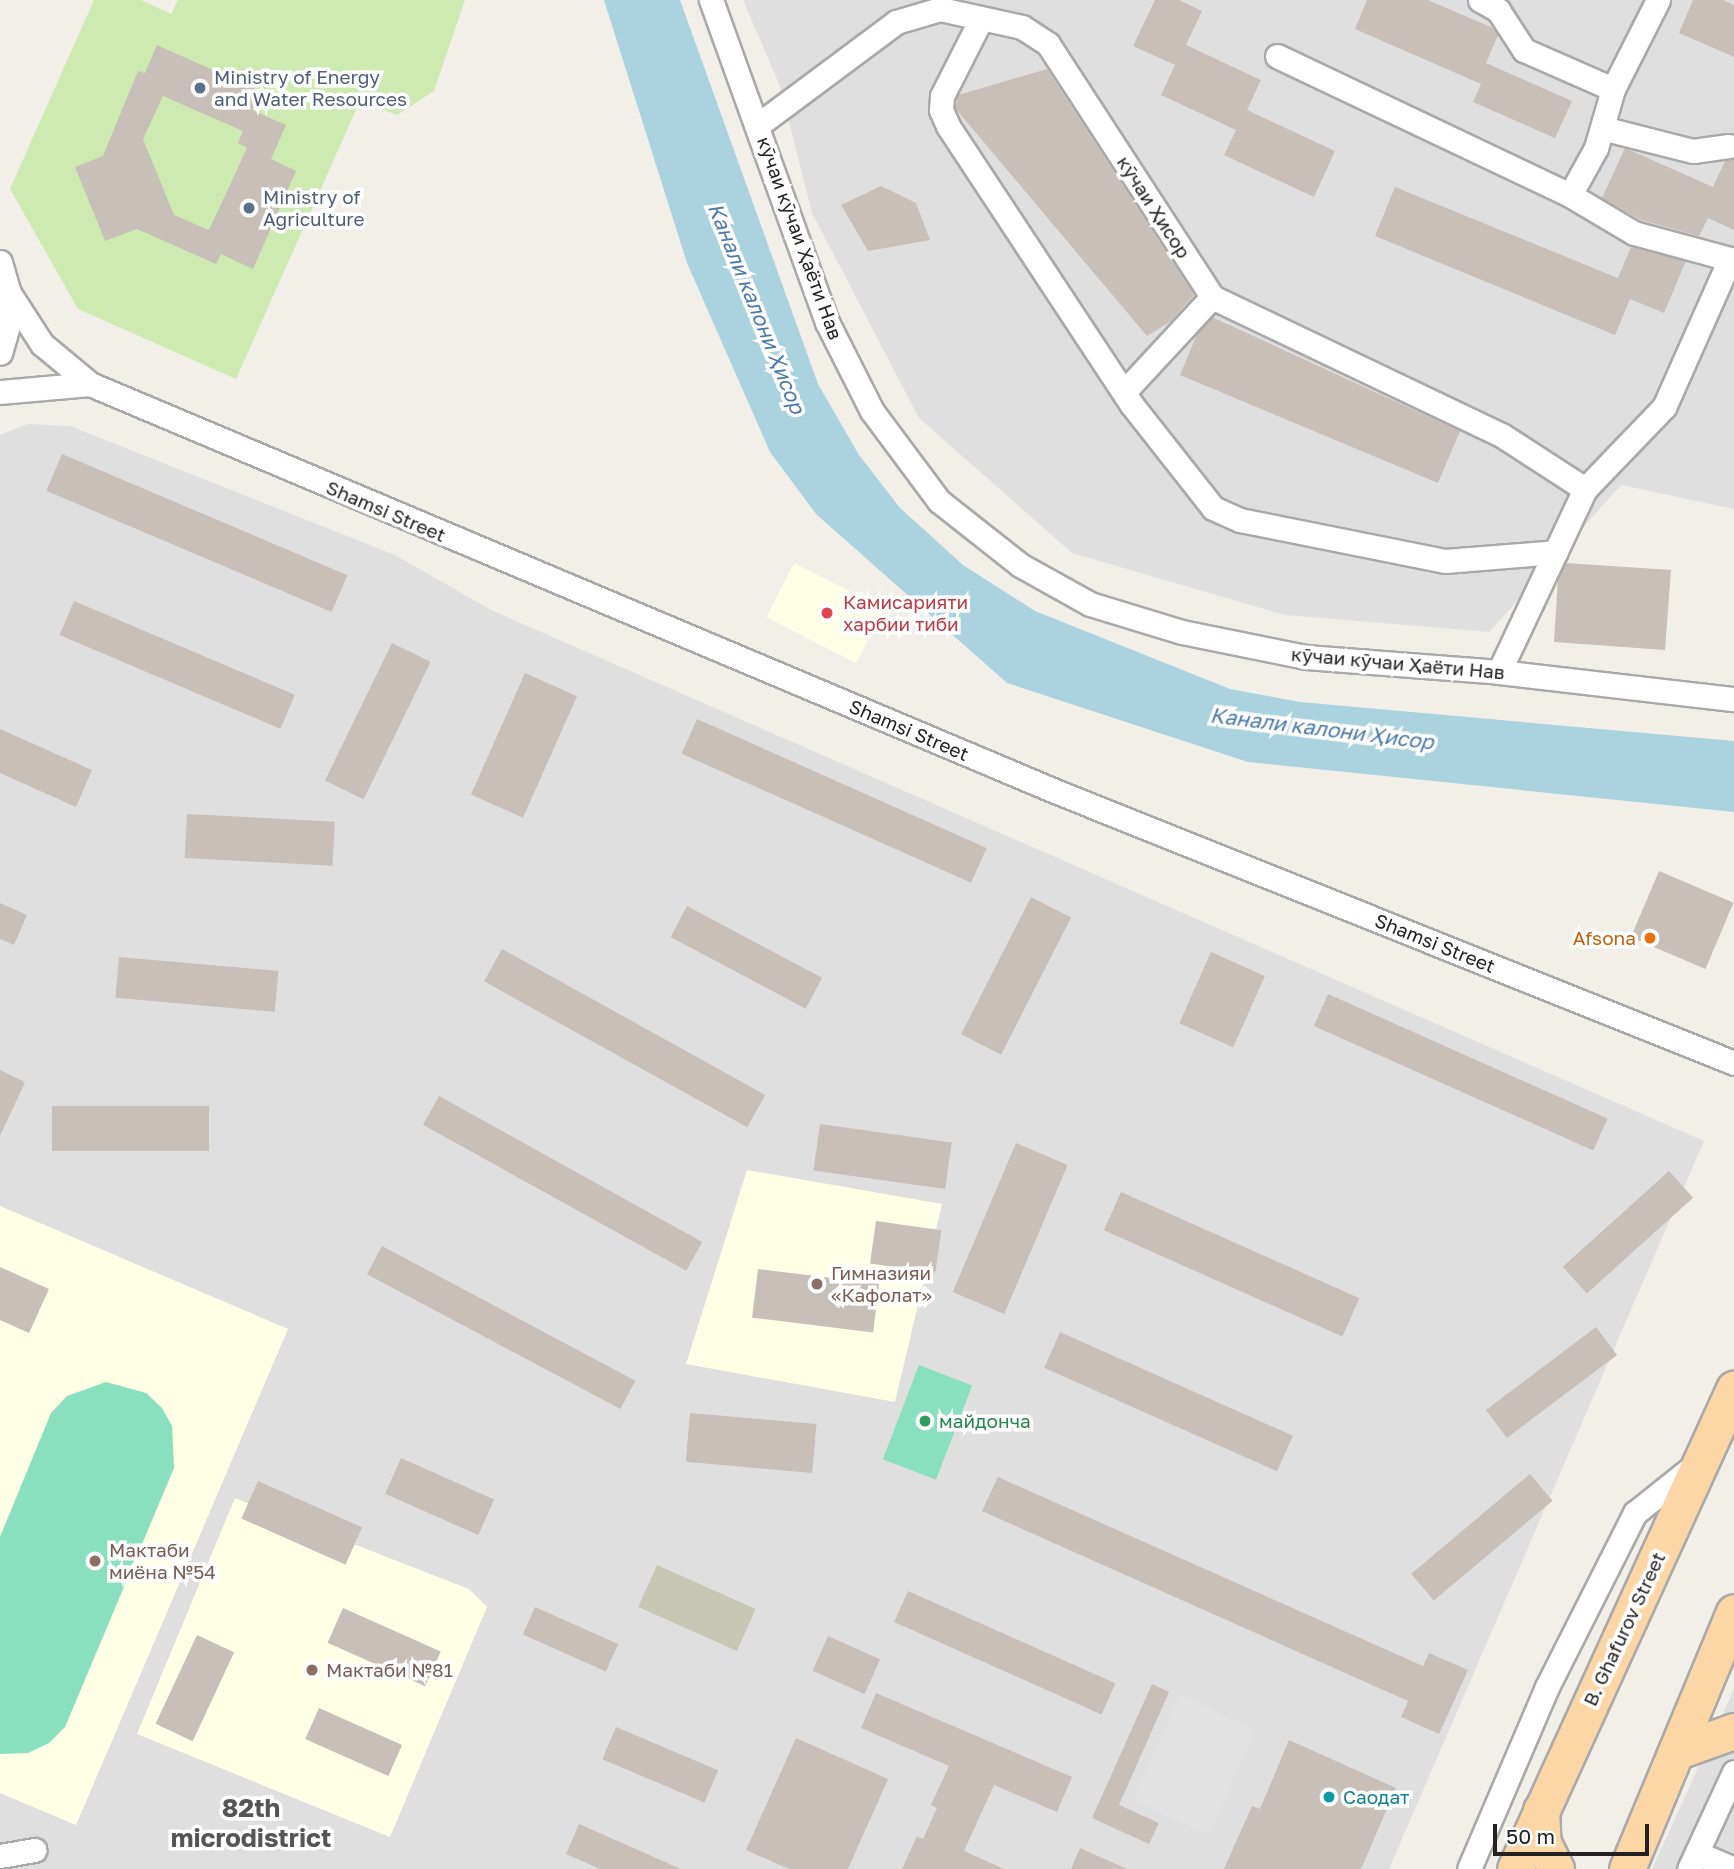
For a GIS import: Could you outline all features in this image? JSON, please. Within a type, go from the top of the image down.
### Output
[{"type":"main road","name":"B. Ghafurov Street","points":[[1515,1869],[1734,1389]]},
{"type":"main road","points":[[1627,1869],[1734,1612]]},
{"type":"main road","points":[[1678,1751],[1734,1731]]},
{"type":"main road","points":[[1541,1810],[1542,1843],[1556,1869]]},
{"type":"street","name":"кӯчаи кӯчаи Ҳаёти Нав","points":[[711,0],[827,323],[872,411],[939,501],[1020,565],[1090,604],[1182,632],[1306,657],[1499,672],[1734,699]]},
{"type":"street","points":[[1480,0],[1498,10],[1524,50],[1613,89]]},
{"type":"street","points":[[1570,195],[1596,148],[1613,89],[1658,0]]},
{"type":"street","name":"кӯчаи Ҳисор","points":[[758,125],[896,22],[940,9],[1023,27],[1048,44],[1212,297]]},
{"type":"street","points":[[981,19],[946,86],[941,110],[1124,392],[1213,508],[1240,520],[1445,561],[1556,552]]},
{"type":"street","points":[[1277,56],[1570,195],[1634,233],[1732,259],[1664,407],[1585,489],[1499,672]]},
{"type":"street","points":[[1602,128],[1693,151],[1729,146]]},
{"type":"street","name":"Shamsi Street","points":[[0,262],[9,292],[42,344],[90,384],[1030,781],[1734,1063]]},
{"type":"street","name":"Shamsi Street","points":[[0,353],[9,322],[9,292]]},
{"type":"street","points":[[1124,392],[1212,297],[1503,436],[1585,489]]},
{"type":"street","name":"Shamsi Street","points":[[0,393],[90,384]]},
{"type":"street","points":[[1469,1869],[1547,1687],[1635,1513],[1701,1461]]},
{"type":"street","points":[[1734,1772],[1693,1861],[1734,1869]]},
{"type":"street","points":[[0,1856],[34,1850]]},
{"type":"shaded area","points":[[743,0],[1734,0],[1734,509],[1621,485],[1489,632],[1285,615],[1072,553],[919,418],[812,213],[780,86]]},
{"type":"shaded area","points":[[28,424],[70,426],[395,555],[491,610],[1704,1141],[1389,1869],[0,1869],[0,435]]},
{"type":"shaded area","name":"Камисарияти харбии тиби","points":[[794,563],[884,609],[856,663],[766,617]]},
{"type":"shaded area","name":"Гимназияи «Кафолат»","points":[[747,1170],[942,1204],[895,1402],[686,1364]]},
{"type":"shaded area","name":"Мактаби миёна №54","points":[[0,1206],[288,1329],[76,1825],[0,1793]]},
{"type":"shaded area","name":"Мактаби №81","points":[[235,1498],[469,1589],[487,1607],[390,1837],[137,1734]]},
{"type":"shaded area","points":[[657,1565],[756,1609],[737,1651],[638,1607]]},
{"type":"shaded area","points":[[1734,1689],[1734,1869],[1652,1869]]},
{"type":"shaded area","points":[[1180,1696],[1255,1729],[1208,1834],[1133,1801]]},
{"type":"green space","points":[[94,0],[141,0],[171,14],[178,0],[465,0],[434,91],[397,115],[360,101],[236,379],[78,309],[10,189]]},
{"type":"green space","name":"майдонча","points":[[919,1365],[972,1385],[936,1480],[883,1459]]},
{"type":"green space","points":[[106,1382],[146,1393],[162,1408],[172,1426],[174,1468],[65,1727],[49,1743],[28,1753],[0,1754],[0,1537],[51,1413],[67,1396]]},
{"type":"water","name":"Канали калони Ҳисор","points":[[604,0],[680,0],[818,384],[859,455],[900,508],[963,565],[1035,611],[1230,689],[1300,702],[1734,741],[1734,812],[1248,762],[1007,683],[816,514],[770,452],[687,263]]},
{"type":"building","points":[[1155,0],[1179,0],[1202,11],[1186,45],[1261,80],[1247,110],[1335,151],[1314,197],[1224,155],[1236,130],[1161,95],[1175,65],[1133,46]]},
{"type":"building","points":[[1367,0],[1428,0],[1493,28],[1498,35],[1486,63],[1572,101],[1555,138],[1473,102],[1481,84],[1355,29]]},
{"type":"building","points":[[1693,0],[1723,0],[1734,5],[1734,57],[1679,33]]},
{"type":"building","points":[[157,45],[260,91],[252,110],[286,125],[271,159],[296,171],[253,269],[221,254],[216,264],[137,229],[105,241],[75,167],[103,156],[138,71],[145,73]],"holes":[[[163,96],[243,131],[238,143],[247,148],[209,230],[174,215],[143,139]]]},
{"type":"building","points":[[1047,69],[1194,295],[1170,322],[1147,336],[955,108],[958,95]]},
{"type":"building","points":[[1625,148],[1713,187],[1725,161],[1734,159],[1734,230],[1708,218],[1699,236],[1641,220],[1602,198]]},
{"type":"building","points":[[881,186],[916,203],[930,240],[868,251],[841,205]]},
{"type":"building","points":[[1395,187],[1618,278],[1631,247],[1686,261],[1664,313],[1630,299],[1615,335],[1375,236]]},
{"type":"building","points":[[1212,317],[1460,431],[1438,483],[1180,375],[1198,332]]},
{"type":"building","points":[[62,454],[347,575],[332,612],[46,491]]},
{"type":"building","points":[[1566,563],[1671,570],[1665,650],[1554,642],[1558,578]]},
{"type":"building","points":[[74,601],[295,695],[280,729],[60,635]]},
{"type":"building","points":[[392,643],[431,662],[364,799],[325,781]]},
{"type":"building","points":[[525,673],[577,696],[523,818],[471,795]]},
{"type":"building","points":[[697,719],[987,848],[971,883],[682,754]]},
{"type":"building","points":[[0,729],[92,770],[76,807],[0,773]]},
{"type":"building","points":[[187,814],[335,822],[332,866],[185,858]]},
{"type":"building","points":[[1659,871],[1734,903],[1705,969],[1631,937]]},
{"type":"building","points":[[1031,897],[1071,917],[1001,1055],[961,1034]]},
{"type":"building","points":[[0,903],[27,915],[14,945],[0,939]]},
{"type":"building","points":[[687,906],[822,978],[806,1009],[671,937]]},
{"type":"building","points":[[502,949],[765,1095],[747,1127],[484,981]]},
{"type":"building","points":[[1211,952],[1265,976],[1233,1047],[1179,1023]]},
{"type":"building","points":[[119,957],[278,971],[275,1012],[115,998]]},
{"type":"building","points":[[1328,994],[1608,1118],[1593,1150],[1314,1026]]},
{"type":"building","points":[[0,1070],[25,1082],[0,1136]]},
{"type":"building","points":[[439,1096],[702,1242],[686,1271],[423,1125]]},
{"type":"building","points":[[52,1106],[209,1106],[209,1151],[52,1151]]},
{"type":"building","points":[[820,1124],[952,1143],[945,1189],[813,1171]]},
{"type":"building","points":[[1016,1143],[1068,1165],[1004,1314],[953,1292]]},
{"type":"building","points":[[1669,1171],[1693,1198],[1587,1293],[1563,1267]]},
{"type":"building","points":[[1121,1192],[1359,1298],[1342,1337],[1104,1230]]},
{"type":"building","points":[[876,1221],[941,1230],[935,1273],[870,1264]]},
{"type":"building","points":[[382,1246],[635,1381],[620,1409],[367,1274]]},
{"type":"building","points":[[0,1267],[49,1289],[29,1333],[0,1320]]},
{"type":"building","points":[[758,1269],[879,1284],[873,1333],[752,1318]]},
{"type":"building","points":[[1596,1327],[1617,1355],[1507,1438],[1486,1410]]},
{"type":"building","points":[[1060,1332],[1293,1436],[1277,1471],[1044,1368]]},
{"type":"building","points":[[690,1413],[817,1424],[812,1473],[686,1462]]},
{"type":"building","points":[[401,1458],[494,1499],[478,1535],[385,1494]]},
{"type":"building","points":[[1530,1474],[1552,1501],[1434,1600],[1411,1574]]},
{"type":"building","points":[[998,1477],[1423,1666],[1429,1653],[1468,1670],[1439,1734],[1401,1717],[1408,1701],[982,1511]]},
{"type":"building","points":[[258,1481],[362,1527],[345,1565],[241,1518]]},
{"type":"building","points":[[908,1591],[1115,1683],[1102,1714],[894,1622]]},
{"type":"building","points":[[535,1607],[618,1644],[606,1671],[523,1634]]},
{"type":"building","points":[[343,1608],[441,1652],[425,1686],[328,1643]]},
{"type":"building","points":[[197,1635],[234,1652],[193,1741],[156,1724]]},
{"type":"building","points":[[828,1636],[880,1659],[865,1694],[813,1671]]},
{"type":"building","points":[[1152,1684],[1169,1692],[1119,1805],[1159,1823],[1149,1844],[1092,1818]]},
{"type":"building","points":[[876,1693],[1072,1777],[1057,1812],[994,1785],[964,1851],[1004,1869],[902,1869],[917,1836],[923,1839],[937,1808],[931,1805],[949,1766],[861,1728]]},
{"type":"building","points":[[319,1708],[402,1745],[388,1776],[305,1739]]},
{"type":"building","points":[[616,1727],[718,1770],[705,1803],[602,1759]]},
{"type":"building","points":[[796,1738],[888,1779],[848,1869],[789,1869],[746,1850]]},
{"type":"building","name":"Саодат","points":[[1289,1740],[1396,1788],[1361,1869],[1224,1869],[1252,1806],[1260,1809]]},
{"type":"building","points":[[579,1824],[681,1869],[600,1869],[566,1854]]},
{"type":"building","points":[[1080,1848],[1127,1869],[1071,1869]]},
{"type":"place","name":"Ministry of Energy and Water Resources","points":[[200,88]]},
{"type":"place","name":"Ministry of Agriculture","points":[[249,208]]},
{"type":"place","name":"Камисарияти харбии тиби","points":[[827,613]]},
{"type":"place","name":"Afsona","points":[[1650,938]]},
{"type":"place","name":"Гимназияи «Кафолат»","points":[[817,1284]]},
{"type":"place","name":"майдонча","points":[[925,1421]]},
{"type":"place","name":"Мактаби миёна №54","points":[[95,1561]]},
{"type":"place","name":"Мактаби №81","points":[[312,1670]]},
{"type":"place","name":"Саодат","points":[[1329,1797]]},
{"type":"district","name":"82th microdistrict","points":[[251,1823]]}]
